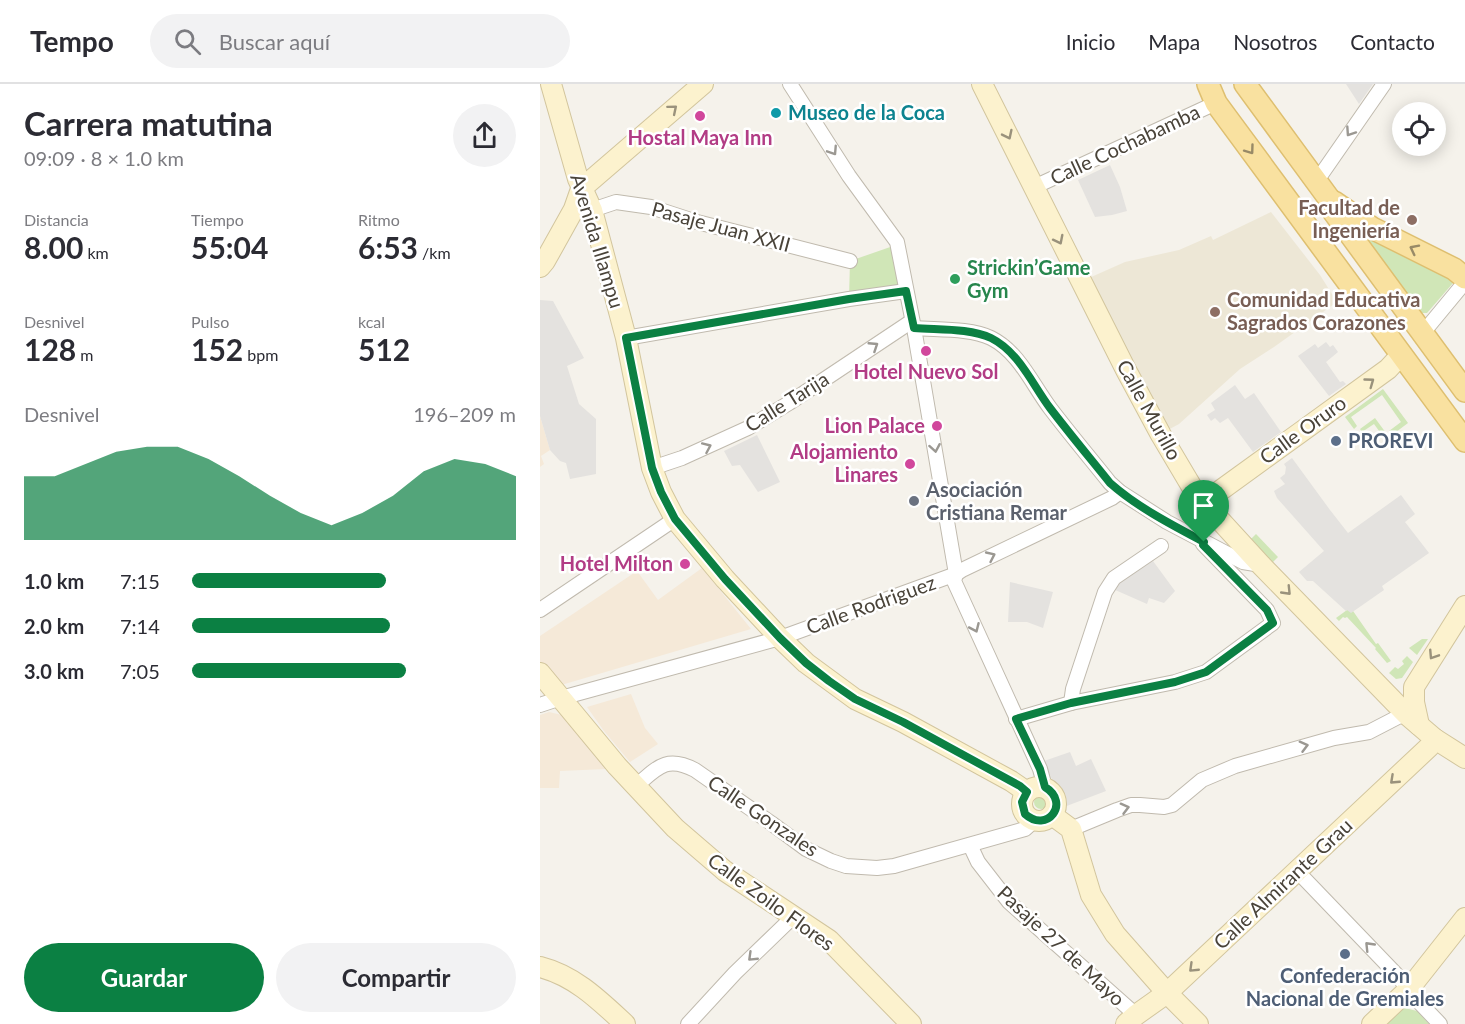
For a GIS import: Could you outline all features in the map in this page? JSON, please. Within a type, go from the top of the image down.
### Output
[{"type":"main road","name":"Avenida Illampu","points":[[551,84],[581,189],[591,210],[626,338],[652,468],[675,519],[725,579],[806,663],[855,699],[903,722],[1020,786],[1036,789]]},
{"type":"main road","points":[[540,267],[574,209],[581,189],[703,84]]},
{"type":"main road","name":"Calle Murillo","points":[[982,84],[1126,370],[1196,494],[1260,565],[1413,720],[1435,739],[1465,759]]},
{"type":"main road","points":[[1245,84],[1330,200],[1372,228],[1454,269],[1465,280]]},
{"type":"main road","points":[[1212,93],[1295,211],[1465,441]]},
{"type":"main road","points":[[1295,211],[1316,182]]},
{"type":"main road","points":[[1330,200],[1333,212],[1465,392]]},
{"type":"main road","points":[[1401,355],[1422,334]]},
{"type":"main road","name":"Calle Oruro","points":[[1203,502],[1388,369],[1401,355]]},
{"type":"main road","points":[[1413,720],[1414,687],[1465,606]]},
{"type":"main road","name":"Calle Zoilo Flores","points":[[540,673],[635,787],[675,828],[725,872],[829,940],[911,1024]]},
{"type":"main road","name":"Calle Almirante Grau","points":[[1131,1020],[1167,993],[1430,747],[1435,739]]},
{"type":"main road","points":[[1043,818],[1055,810],[1055,796],[1051,791],[1036,789],[1022,802],[1025,814],[1043,818],[1057,821],[1071,829],[1091,895],[1115,934],[1198,1024]]},
{"type":"main road","points":[[1372,1024],[1409,989],[1465,918]]},
{"type":"main road","points":[[540,967],[554,970],[575,981],[595,995],[625,1024]]},
{"type":"street","points":[[790,84],[849,176],[897,242],[956,574],[954,581],[1040,769],[1036,789]]},
{"type":"street","points":[[1316,182],[1384,84]]},
{"type":"street","name":"Calle Cochabamba","points":[[1034,187],[1212,93]]},
{"type":"street","name":"Pasaje Juan XXII","points":[[591,210],[616,202],[651,207],[698,222],[850,261]]},
{"type":"street","points":[[1422,334],[1465,280]]},
{"type":"street","points":[[626,338],[906,291]]},
{"type":"street","points":[[913,325],[974,333],[992,339],[1016,358],[1048,406],[1110,483],[1120,492],[1204,542],[1243,562],[1260,565]]},
{"type":"street","name":"Calle Tarija","points":[[652,468],[682,458],[748,428],[913,325]]},
{"type":"street","name":"Calle Rodriguez","points":[[540,705],[780,638],[956,574],[1120,492]]},
{"type":"street","points":[[540,610],[675,519]]},
{"type":"street","points":[[1016,719],[1071,703],[1175,682],[1206,672],[1273,623],[1267,610],[1203,545],[1204,542]]},
{"type":"street","points":[[1071,703],[1072,689],[1108,585],[1114,578],[1161,546]]},
{"type":"street","points":[[1071,829],[1131,805],[1164,807],[1172,805],[1202,780],[1235,766],[1334,738],[1368,732],[1398,717],[1413,720]]},
{"type":"street","name":"Calle Gonzales","points":[[635,787],[657,768],[676,763],[685,765],[806,849],[846,866],[877,868],[894,866],[1025,829],[1043,818]]},
{"type":"street","name":"Pasaje 27 de Mayo","points":[[970,845],[978,862],[1009,902],[1131,1020]]},
{"type":"street","points":[[1297,871],[1440,1024]]},
{"type":"street","points":[[688,1024],[735,973],[794,916]]},
{"type":"shaded area","points":[[1346,84],[1373,84],[1359,104]]},
{"type":"shaded area","points":[[1110,165],[1127,211],[1095,217],[1078,180]]},
{"type":"shaded area","name":"Comunidad Educativa Sagrados Corazones","points":[[1271,212],[1320,275],[1337,302],[1240,369],[1179,424],[1166,431],[1089,278],[1125,262],[1179,250],[1211,236],[1213,240]]},
{"type":"shaded area","points":[[540,300],[553,301],[584,358],[567,366],[579,404],[596,419],[596,474],[570,479],[566,463],[560,461],[550,450],[540,416]]},
{"type":"shaded area","points":[[1326,342],[1330,347],[1333,345],[1338,352],[1326,362],[1340,382],[1343,381],[1346,384],[1329,396],[1298,356],[1315,344],[1318,348]]},
{"type":"shaded area","points":[[1235,385],[1245,399],[1254,393],[1281,432],[1253,452],[1228,418],[1220,423],[1215,418],[1211,421],[1207,415],[1215,410],[1211,403]]},
{"type":"shaded area","points":[[540,416],[550,450],[541,456],[544,464],[540,467]]},
{"type":"shaded area","points":[[757,435],[780,482],[758,492],[740,465],[732,466],[724,451]]},
{"type":"shaded area","points":[[1292,458],[1348,533],[1401,495],[1415,514],[1405,522],[1429,553],[1382,586],[1384,590],[1351,613],[1346,611],[1313,581],[1307,581],[1299,572],[1324,551],[1277,498],[1274,491],[1285,484],[1280,478],[1285,474],[1284,464]]},
{"type":"shaded area","points":[[1153,561],[1175,591],[1164,603],[1149,598],[1147,604],[1113,589],[1121,582]]},
{"type":"shaded area","points":[[702,568],[751,629],[558,686],[540,662],[540,636],[637,571],[658,600]]},
{"type":"shaded area","points":[[1010,582],[1053,592],[1043,628],[1027,622],[1008,622]]},
{"type":"shaded area","points":[[631,694],[645,728],[658,744],[630,762],[587,707]]},
{"type":"shaded area","points":[[549,712],[562,715],[606,769],[560,771],[559,788],[540,788],[540,715]]},
{"type":"shaded area","points":[[1070,752],[1076,766],[1091,759],[1106,791],[1064,807],[1044,761]]},
{"type":"green space","points":[[1365,233],[1452,276],[1453,283],[1427,313],[1421,313],[1363,235]]},
{"type":"green space","points":[[896,245],[898,292],[849,299],[850,261]]},
{"type":"green space","points":[[1383,389],[1408,423],[1392,435],[1389,431],[1401,422],[1382,395],[1351,417],[1357,426],[1354,429],[1345,417]]},
{"type":"green space","points":[[1375,418],[1386,433],[1382,435],[1374,424],[1362,432],[1360,429]]},
{"type":"green space","points":[[1256,534],[1278,557],[1271,564],[1249,541]]},
{"type":"green space","points":[[1347,610],[1353,611],[1391,661],[1387,663],[1347,617],[1339,621],[1336,618]]},
{"type":"green space","points":[[1422,639],[1428,639],[1417,655],[1409,648]]},
{"type":"green space","points":[[1407,656],[1413,662],[1402,678],[1396,679],[1389,673],[1395,667],[1398,669],[1404,664],[1402,661]]},
{"type":"green space","points":[[1041,795],[1046,797],[1048,802],[1046,807],[1041,809],[1036,807],[1034,802],[1036,797]]},
{"type":"green space","points":[[1405,1008],[1417,1011],[1429,1024],[1385,1024]]},
{"type":"place","name":"Museo de la Coca","points":[[776,113]]},
{"type":"place","name":"Hostal Maya Inn","points":[[700,116]]},
{"type":"place","name":"Facultad de Ingeniería","points":[[1412,220]]},
{"type":"place","name":"Strickin’Game Gym","points":[[955,279]]},
{"type":"place","name":"Comunidad Educativa Sagrados Corazones","points":[[1215,312]]},
{"type":"place","name":"Hotel Nuevo Sol","points":[[926,351]]},
{"type":"place","name":"Lion Palace","points":[[937,426]]},
{"type":"place","name":"PROREVI","points":[[1336,441]]},
{"type":"place","name":"Alojamiento Linares","points":[[910,464]]},
{"type":"place","name":"Asociación Cristiana Remar","points":[[914,501]]},
{"type":"place","name":"Hotel Milton","points":[[685,564]]},
{"type":"place","name":"Confederación Nacional de Gremiales","points":[[1345,954]]},
{"type":"route","points":[[906,291],[914,328],[974,333],[992,339],[1006,349],[1016,358],[1048,406],[1110,483],[1167,522],[1204,542],[1203,545],[1267,610],[1273,623],[1206,672],[1175,682],[1071,703],[1016,719],[1040,769],[1045,787],[1055,796],[1056,803],[1055,810],[1048,818],[1039,821],[1029,818],[1022,808],[1023,796],[1027,792],[1020,786],[903,722],[855,699],[829,681],[780,638],[725,579],[675,519],[661,492],[652,468],[626,338],[906,291]]}]
